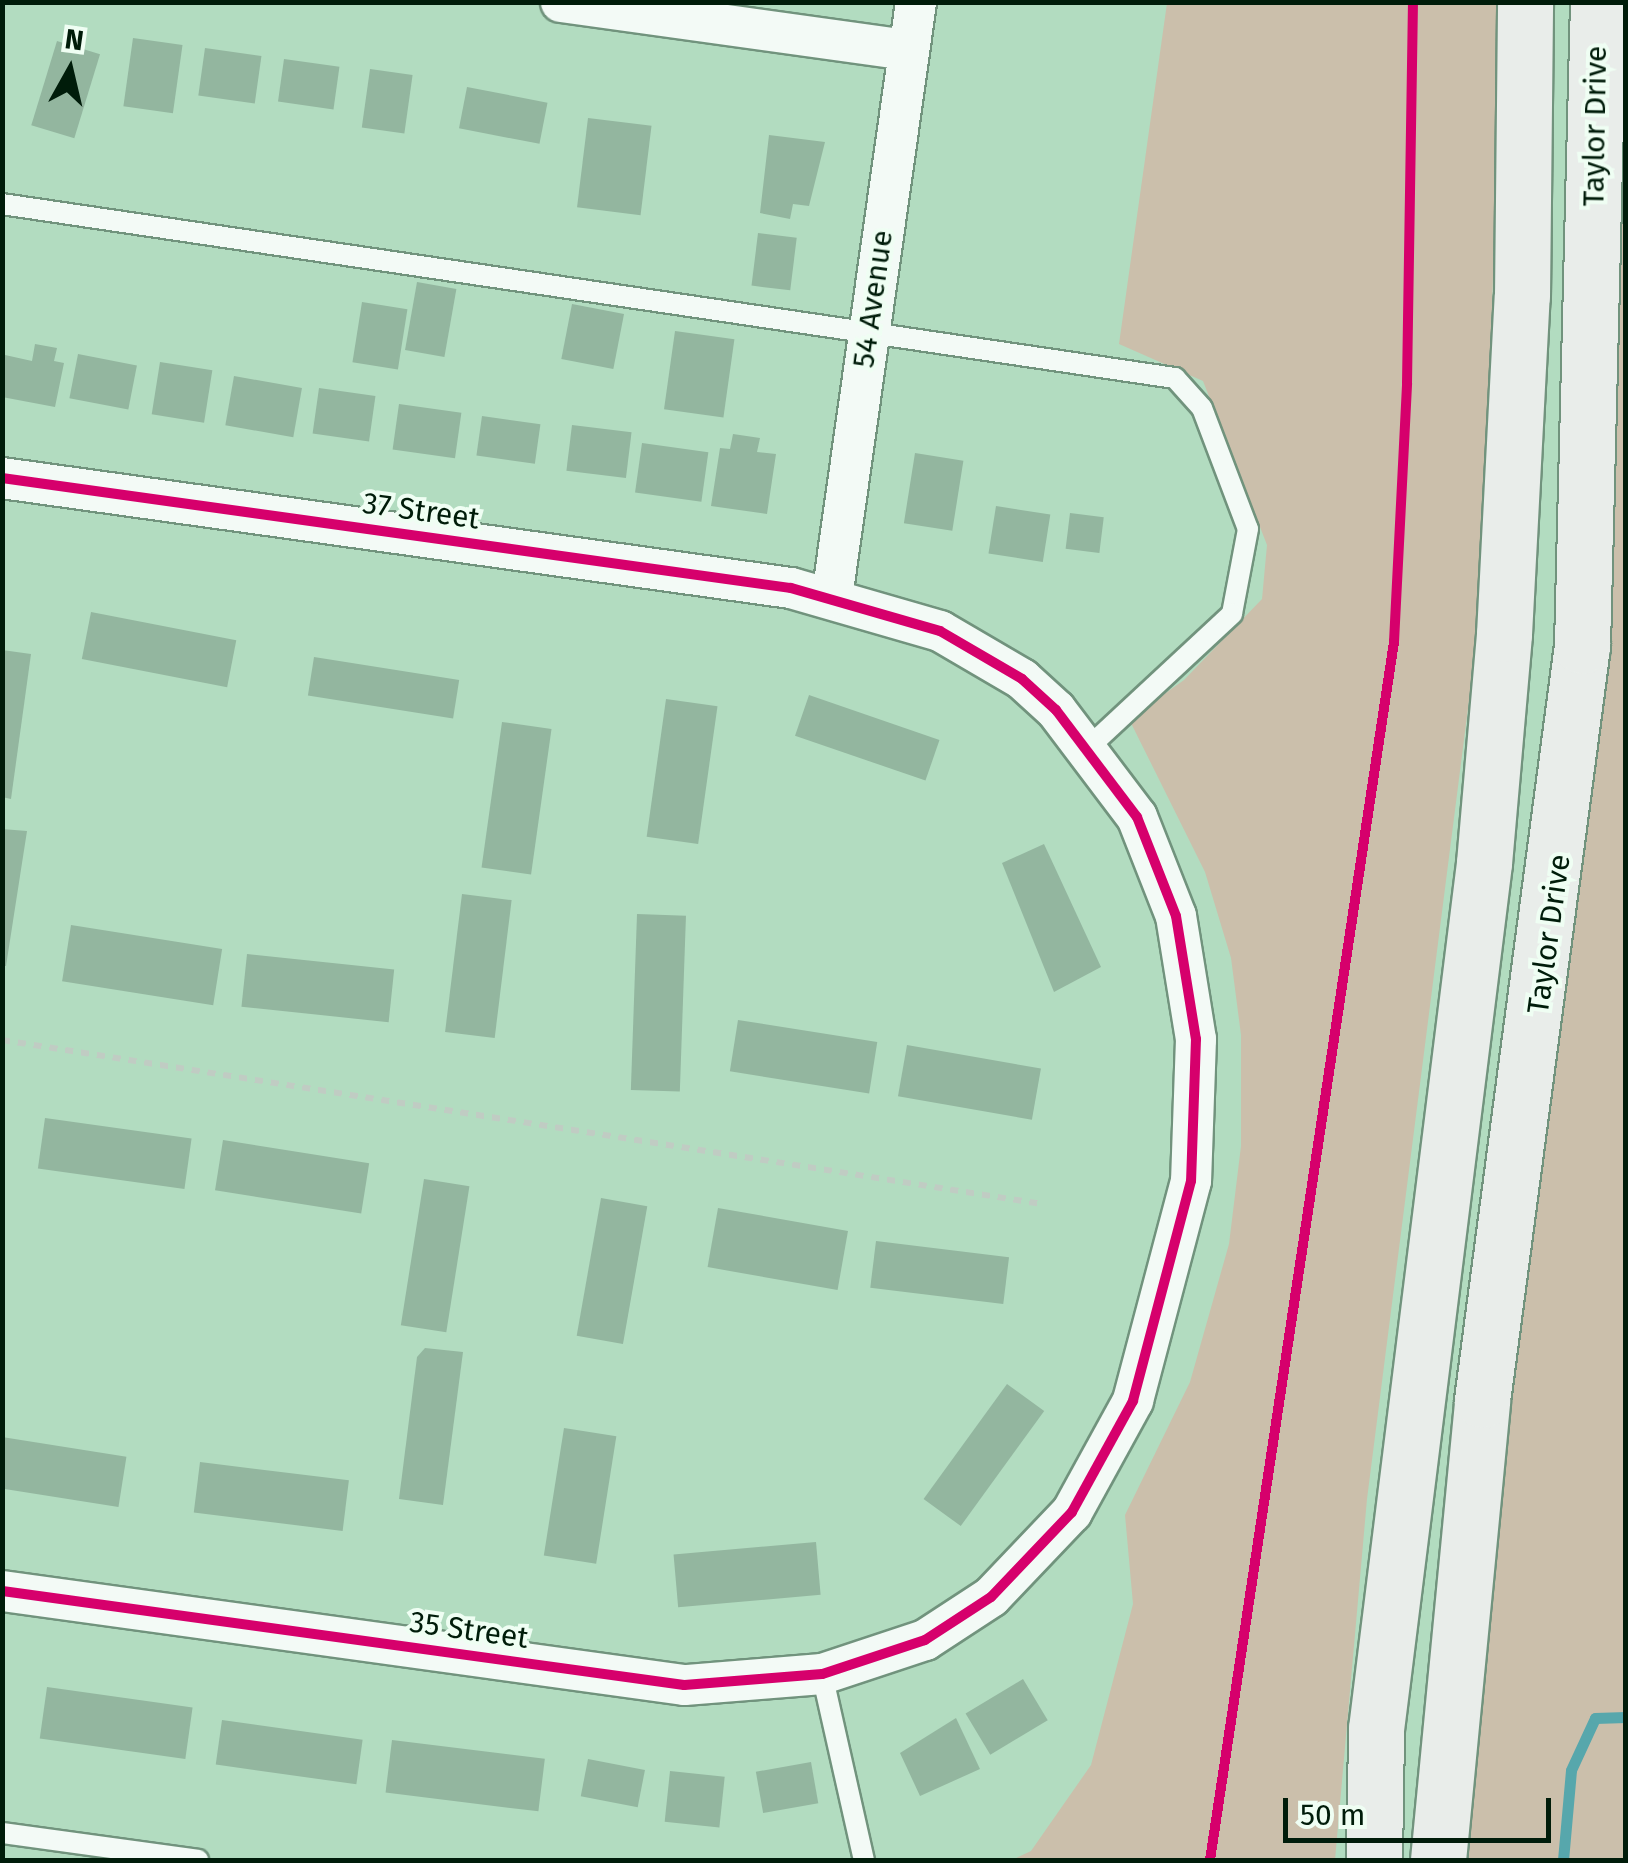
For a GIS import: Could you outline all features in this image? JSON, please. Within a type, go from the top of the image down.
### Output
[{"type":"main road","points":[[1374,1860],[1376,1729],[1484,863],[1502,653],[1522,296],[1525,2]]},
{"type":"main road","name":"Taylor Drive","points":[[1438,1860],[1482,1400],[1582,646],[1598,2]]},
{"type":"street","points":[[561,2],[910,50]]},
{"type":"street","name":"54 Avenue","points":[[832,596],[916,2]]},
{"type":"street","name":"37 Street","points":[[2,478],[832,596],[894,612],[980,653],[1022,679],[1090,746]]},
{"type":"street","name":"35 Street","points":[[2,1591],[684,1685],[822,1674],[925,1640],[991,1597],[1033,1556],[1106,1460],[1156,1332],[1191,1181],[1196,1040],[1176,916],[1138,817],[1090,746]]},
{"type":"lane","points":[[2,204],[868,327],[1175,378],[1202,408],[1248,529],[1232,614],[1090,746]]},
{"type":"lane","points":[[822,1674],[864,1860]]},
{"type":"lane","points":[[2,1833],[198,1860]]},
{"type":"lane","points":[[29,1860],[32,1837]]},
{"type":"path","points":[[2,1040],[1042,1204]]},
{"type":"shaded area","points":[[1167,3],[1501,3],[1486,516],[1472,677],[1367,1499],[1335,1860],[1012,1860],[1031,1851],[1091,1765],[1133,1604],[1125,1515],[1190,1382],[1229,1244],[1241,1146],[1241,1035],[1231,958],[1205,872],[1129,719],[1184,680],[1262,599],[1267,545],[1203,381],[1119,344]]},
{"type":"shaded area","points":[[1619,3],[1625,3],[1625,1860],[1460,1860]]},
{"type":"building","points":[[133,38],[183,45],[173,113],[123,106]]},
{"type":"building","points":[[57,41],[100,54],[74,138],[31,125]]},
{"type":"building","points":[[205,48],[261,56],[255,103],[198,96]]},
{"type":"building","points":[[284,59],[339,67],[333,109],[278,102]]},
{"type":"building","points":[[370,69],[413,75],[404,133],[362,127]]},
{"type":"building","points":[[467,87],[547,103],[539,144],[459,128]]},
{"type":"building","points":[[588,118],[652,126],[641,215],[577,207]]},
{"type":"building","points":[[769,135],[825,142],[809,206],[793,204],[790,219],[760,213]]},
{"type":"building","points":[[758,233],[797,238],[790,290],[752,286]]},
{"type":"building","points":[[417,282],[456,289],[444,357],[405,350]]},
{"type":"building","points":[[362,302],[407,309],[398,369],[352,362]]},
{"type":"building","points":[[572,304],[624,314],[613,369],[561,359]]},
{"type":"building","points":[[675,331],[734,339],[723,418],[664,409]]},
{"type":"building","points":[[35,344],[57,348],[54,361],[64,363],[55,407],[2,397],[5,355],[32,361]]},
{"type":"building","points":[[78,354],[137,365],[128,410],[69,398]]},
{"type":"building","points":[[160,362],[212,370],[204,423],[152,414]]},
{"type":"building","points":[[234,376],[302,388],[293,437],[225,425]]},
{"type":"building","points":[[319,388],[375,396],[369,441],[313,434]]},
{"type":"building","points":[[399,404],[461,413],[455,458],[393,450]]},
{"type":"building","points":[[482,416],[540,424],[535,464],[476,456]]},
{"type":"building","points":[[572,425],[632,432],[626,478],[566,471]]},
{"type":"building","points":[[733,434],[760,438],[757,452],[776,454],[767,514],[711,506],[720,448],[730,449]]},
{"type":"building","points":[[642,443],[708,452],[701,502],[635,493]]},
{"type":"building","points":[[915,453],[963,461],[952,531],[904,523]]},
{"type":"building","points":[[996,506],[1050,515],[1043,562],[988,553]]},
{"type":"building","points":[[1070,513],[1104,517],[1099,553],[1066,549]]},
{"type":"building","points":[[91,612],[236,640],[227,687],[82,659]]},
{"type":"building","points":[[2,650],[31,654],[11,799],[2,797]]},
{"type":"building","points":[[314,657],[459,680],[453,719],[308,696]]},
{"type":"building","points":[[809,695],[939,740],[925,781],[795,736]]},
{"type":"building","points":[[666,699],[717,706],[698,844],[647,837]]},
{"type":"building","points":[[502,722],[552,729],[531,875],[482,868]]},
{"type":"building","points":[[2,829],[27,831],[6,966],[2,966]]},
{"type":"building","points":[[1044,844],[1101,967],[1054,992],[1002,863]]},
{"type":"building","points":[[462,894],[512,900],[495,1038],[445,1032]]},
{"type":"building","points":[[637,914],[686,916],[680,1092],[631,1090]]},
{"type":"building","points":[[71,925],[222,949],[213,1005],[62,981]]},
{"type":"building","points":[[247,954],[394,969],[389,1022],[241,1007]]},
{"type":"building","points":[[738,1020],[877,1042],[869,1093],[730,1071]]},
{"type":"building","points":[[907,1045],[1041,1069],[1032,1120],[898,1096]]},
{"type":"building","points":[[45,1118],[192,1139],[184,1189],[38,1169]]},
{"type":"building","points":[[223,1140],[369,1163],[361,1214],[215,1190]]},
{"type":"building","points":[[424,1179],[469,1186],[446,1332],[401,1325]]},
{"type":"building","points":[[601,1198],[647,1206],[623,1344],[577,1336]]},
{"type":"building","points":[[718,1208],[848,1231],[838,1290],[708,1267]]},
{"type":"building","points":[[876,1241],[1009,1257],[1003,1304],[870,1288]]},
{"type":"building","points":[[425,1348],[463,1352],[443,1505],[399,1499],[417,1357]]},
{"type":"building","points":[[1007,1384],[1044,1411],[961,1526],[924,1499]]},
{"type":"building","points":[[564,1428],[616,1436],[596,1564],[544,1555]]},
{"type":"building","points":[[2,1437],[126,1457],[118,1507],[2,1489]]},
{"type":"building","points":[[200,1462],[349,1480],[343,1531],[194,1513]]},
{"type":"building","points":[[816,1542],[821,1595],[678,1607],[674,1554]]},
{"type":"building","points":[[1023,1679],[1048,1720],[990,1755],[966,1714]]},
{"type":"building","points":[[47,1687],[193,1707],[185,1759],[40,1738]]},
{"type":"building","points":[[956,1718],[980,1769],[920,1796],[900,1753]]},
{"type":"building","points":[[222,1720],[363,1740],[356,1784],[216,1765]]},
{"type":"building","points":[[392,1740],[545,1759],[538,1811],[386,1793]]},
{"type":"building","points":[[588,1759],[645,1770],[638,1807],[581,1796]]},
{"type":"building","points":[[811,1762],[818,1803],[763,1813],[756,1772]]},
{"type":"building","points":[[670,1771],[725,1777],[719,1827],[665,1822]]},
{"type":"waterway","points":[[1563,1860],[1571,1770],[1595,1718],[1626,1717]]},
{"type":"cycle path","points":[[1210,1860],[1394,642],[1407,383],[1413,2]]},
{"type":"cycle path","points":[[2,478],[791,588],[940,631],[1022,679],[1056,710],[1137,817],[1176,916],[1196,1039],[1191,1181],[1133,1401],[1072,1512],[991,1597],[925,1640],[822,1674],[684,1685],[2,1591]]}]
